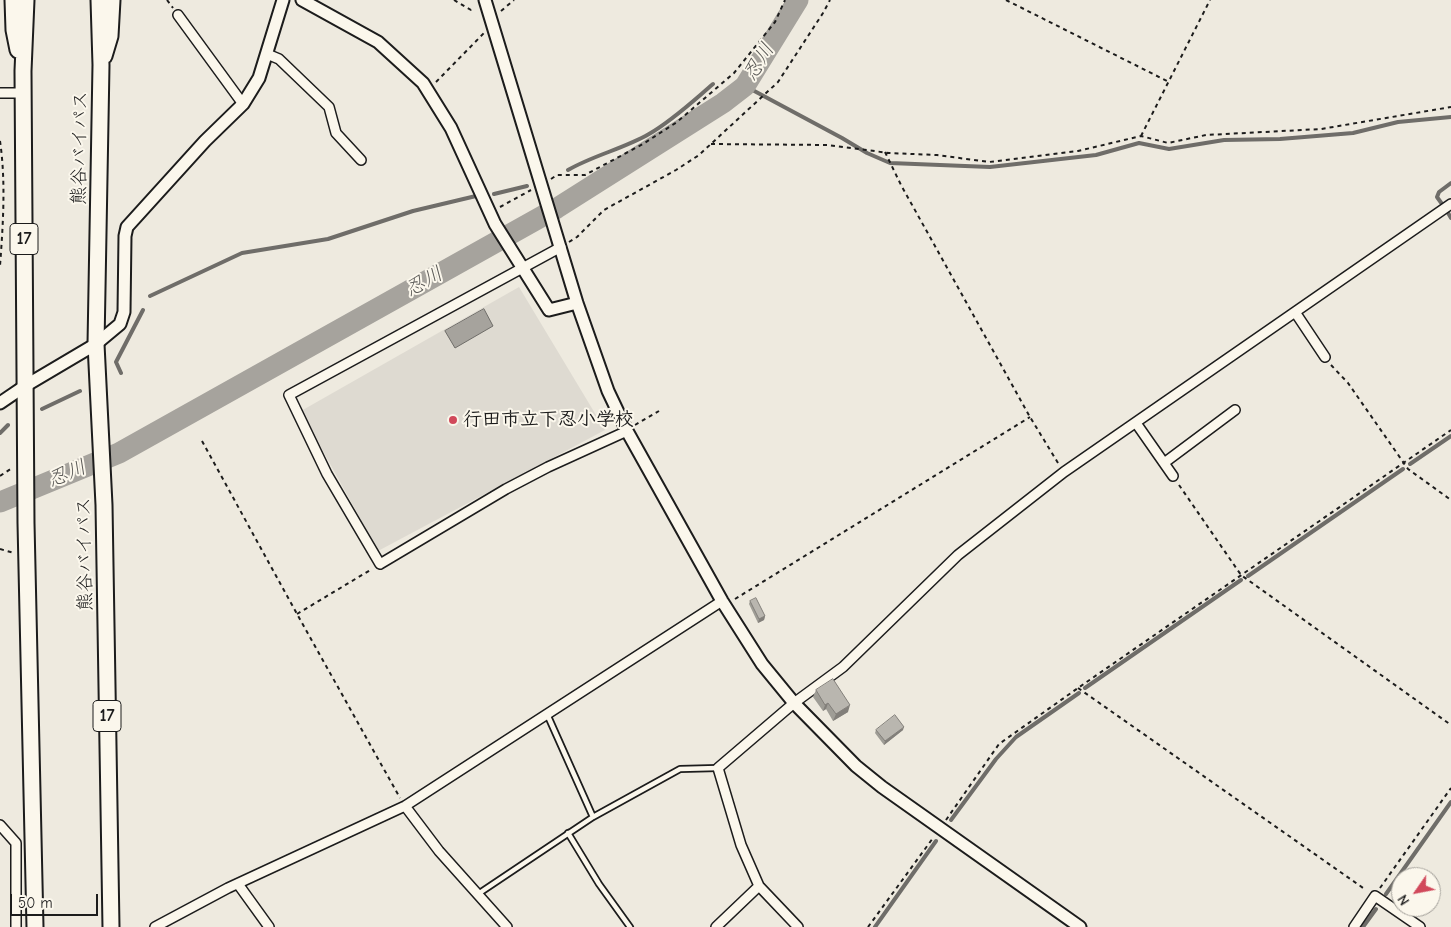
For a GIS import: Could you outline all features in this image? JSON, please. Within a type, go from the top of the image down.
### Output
[{"type":"highway","name":"17","points":[[14,0],[14,30],[23,71]]},
{"type":"highway","name":"17","points":[[26,0],[23,71],[26,523],[35,927]]},
{"type":"highway","name":"熊谷バイパス","points":[[99,0],[101,65],[96,344],[104,505],[111,927]]},
{"type":"highway","name":"17","points":[[101,65],[110,36],[112,0]]},
{"type":"street","points":[[0,403],[96,344],[120,324],[124,312],[124,236],[127,228],[205,141],[243,104],[259,78],[283,0]]},
{"type":"street","points":[[302,0],[378,42],[423,83],[451,128],[495,224],[549,310],[577,303]]},
{"type":"street","points":[[489,13],[577,303],[608,391],[631,428],[723,604],[762,664],[794,703],[856,766],[882,787],[1080,927]]},
{"type":"street","points":[[178,14],[243,104]]},
{"type":"street","points":[[267,54],[279,58],[329,107],[336,132],[361,160]]},
{"type":"street","points":[[0,93],[23,93]]},
{"type":"street","points":[[798,927],[759,886],[741,845],[718,768],[794,703],[843,667],[958,554],[1064,472],[1451,204]]},
{"type":"street","points":[[561,247],[521,265],[289,395],[327,474],[380,564],[506,489],[631,428]]},
{"type":"street","points":[[1294,312],[1324,357]]},
{"type":"street","points":[[1164,463],[1235,410]]},
{"type":"street","points":[[1136,422],[1173,476]]},
{"type":"street","points":[[155,927],[238,884],[405,806],[547,714],[723,604]]},
{"type":"street","points":[[405,806],[439,851],[506,927]]},
{"type":"street","points":[[0,825],[16,843],[16,927]]},
{"type":"street","points":[[238,884],[269,927]]},
{"type":"street","points":[[716,927],[759,886]]},
{"type":"street","points":[[1354,927],[1375,896],[1420,927]]},
{"type":"lane","points":[[547,714],[593,817]]},
{"type":"lane","points":[[478,894],[593,817],[680,768],[718,768]]},
{"type":"lane","points":[[568,833],[599,884],[630,927]]},
{"type":"path","points":[[454,0],[471,10],[489,13],[503,10],[514,0]]},
{"type":"path","points":[[585,175],[643,144],[677,122],[734,73],[775,22],[785,0]]},
{"type":"path","points":[[561,247],[577,237],[604,210],[676,170],[712,144],[778,82],[824,13],[830,0]]},
{"type":"path","points":[[1006,0],[1169,82]]},
{"type":"path","points":[[1141,136],[1210,0]]},
{"type":"path","points":[[428,91],[480,36],[489,13]]},
{"type":"path","points":[[712,144],[828,145],[885,152],[937,155],[989,162],[1078,151],[1141,136],[1168,143],[1206,136],[1321,129],[1451,107]]},
{"type":"path","points":[[0,141],[3,161],[0,266]]},
{"type":"path","points":[[885,152],[901,185],[1030,417],[1064,472]]},
{"type":"path","points":[[1324,357],[1348,383],[1408,469],[1451,500]]},
{"type":"path","points":[[631,428],[659,411]]},
{"type":"path","points":[[723,604],[1030,417]]},
{"type":"path","points":[[868,927],[1000,744],[1451,430]]},
{"type":"path","points":[[202,441],[405,806]]},
{"type":"path","points":[[1173,476],[1241,575],[1451,725]]},
{"type":"path","points":[[297,614],[380,564]]},
{"type":"path","points":[[1078,688],[1375,896],[1451,788]]},
{"type":"shaded area","name":"行田市立下忍小学校","points":[[519,287],[605,430],[378,551],[301,411]]},
{"type":"shaded area","points":[[484,309],[493,326],[455,348],[445,331]]},
{"type":"building","points":[[756,598],[765,616],[759,619],[750,601]]},
{"type":"building","points":[[833,679],[850,705],[836,714],[828,703],[825,705],[816,690]]},
{"type":"building","points":[[895,715],[904,727],[885,741],[876,730]]},
{"type":"waterway","name":"忍川","points":[[0,502],[119,453],[557,208],[723,103],[745,86],[798,0]]},
{"type":"waterway","points":[[568,170],[629,144],[658,129],[713,84]]},
{"type":"waterway","points":[[745,86],[867,153],[890,163],[990,167],[1096,155],[1139,143],[1169,149],[1224,140],[1280,139],[1353,133],[1398,122],[1451,117]]},
{"type":"waterway","points":[[1442,204],[1437,197],[1439,192],[1451,183]]},
{"type":"waterway","points":[[494,194],[527,186]]},
{"type":"waterway","points":[[150,296],[242,253],[328,239],[413,211],[476,196]]},
{"type":"waterway","points":[[1447,211],[1451,218]]},
{"type":"waterway","points":[[121,373],[116,362],[143,310]]},
{"type":"waterway","points":[[42,409],[80,391]]},
{"type":"waterway","points":[[0,433],[8,425]]},
{"type":"waterway","points":[[1410,464],[1451,436]]},
{"type":"waterway","points":[[1248,576],[1403,469]]},
{"type":"waterway","points":[[1085,688],[1241,580]]},
{"type":"waterway","points":[[951,820],[996,759],[1016,737],[1079,693]]},
{"type":"waterway","points":[[1386,894],[1451,802]]},
{"type":"waterway","points":[[875,927],[936,841]]},
{"type":"waterway","points":[[1363,927],[1376,909]]},
{"type":"place","name":"行田市立下忍小学校","points":[[453,420]]}]
